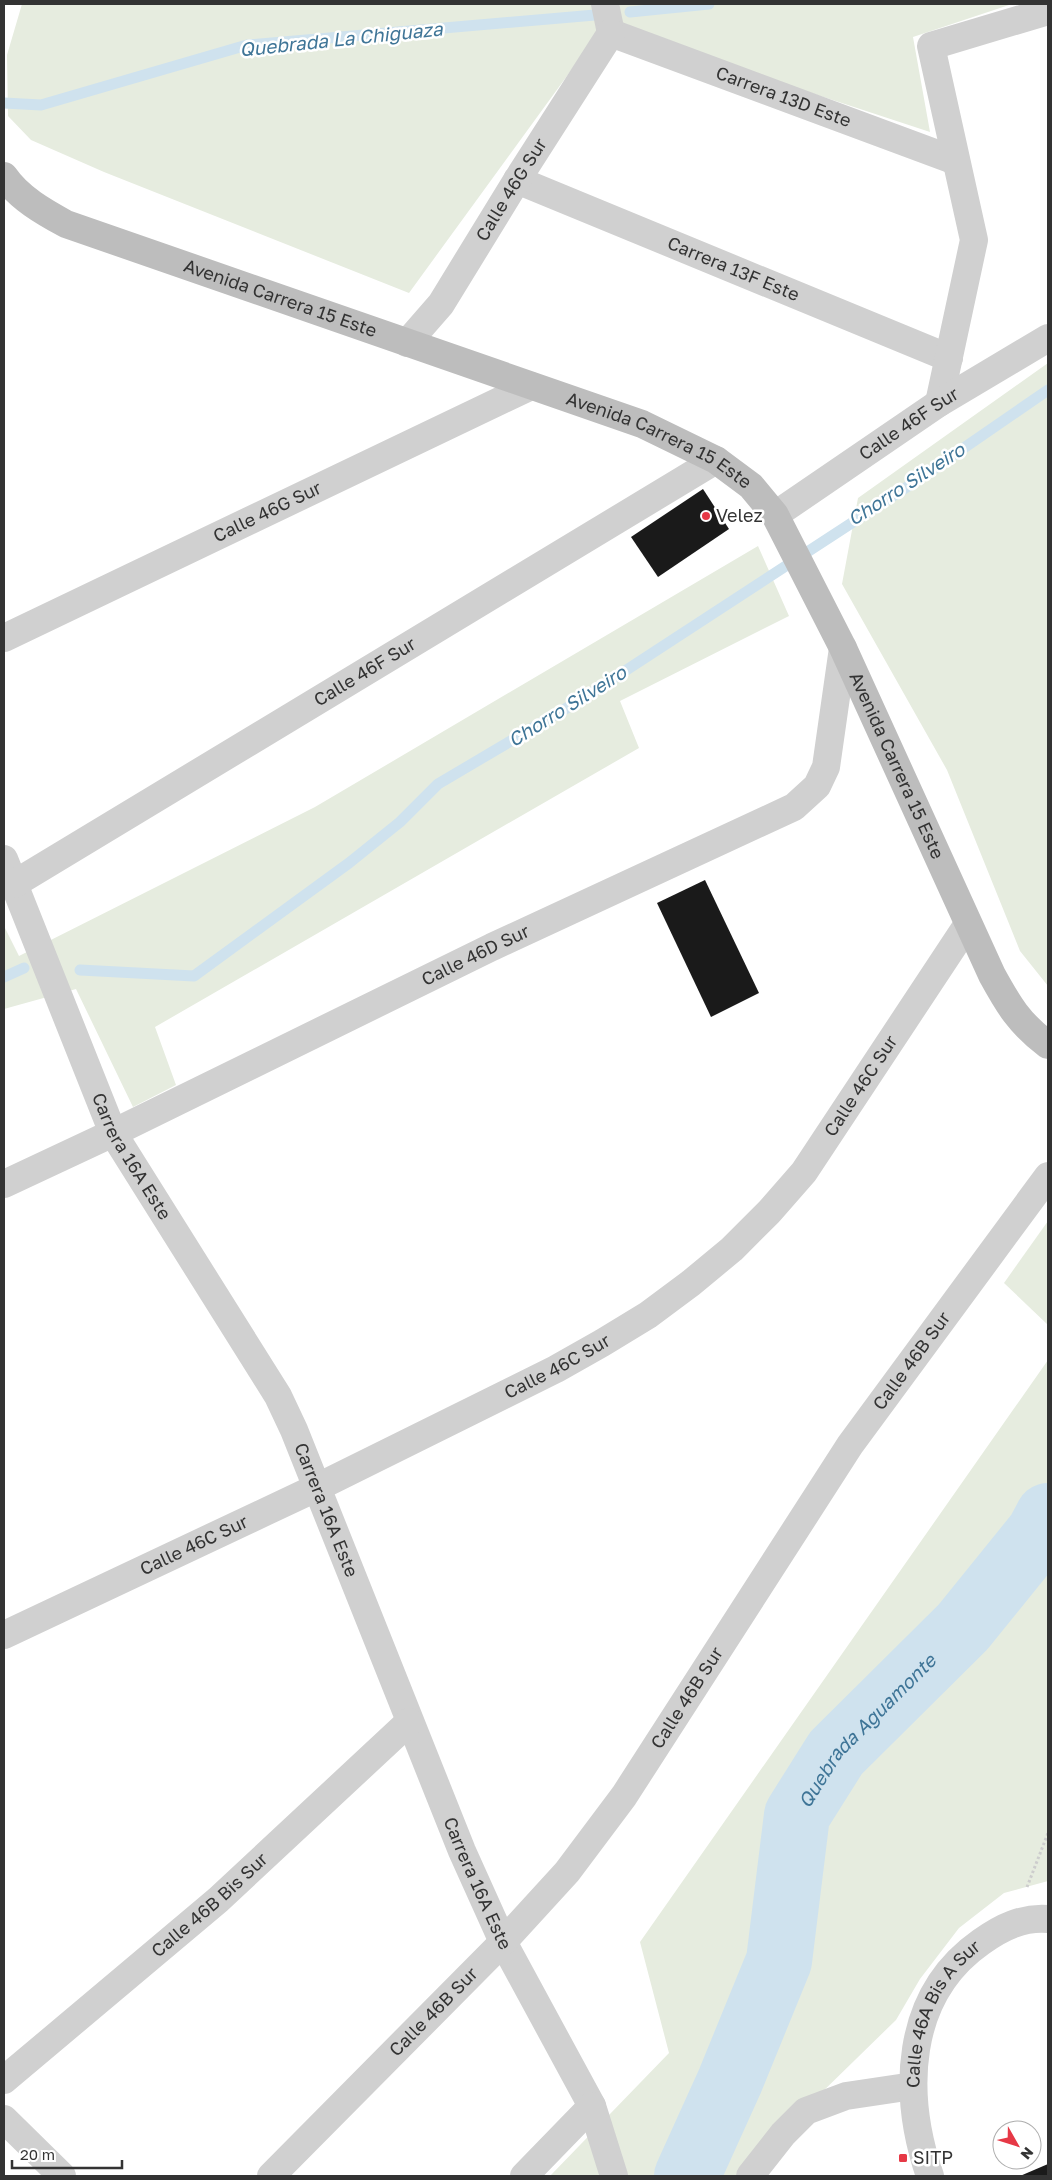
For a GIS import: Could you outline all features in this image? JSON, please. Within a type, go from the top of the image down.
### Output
[{"type":"main road","name":"Avenida Carrera 15 Este","points":[[4,176],[24,198],[66,224],[642,424],[716,460],[751,486],[781,525],[817,594],[968,924],[1008,1005],[1027,1029],[1048,1045]]},
{"type":"street","points":[[605,4],[612,33]]},
{"type":"street","points":[[939,404],[974,240],[931,46],[1044,9]]},
{"type":"street","name":"Carrera 13D Este","points":[[612,33],[956,161]]},
{"type":"street","name":"Calle 46G Sur","points":[[407,343],[441,304],[517,180],[612,33]]},
{"type":"street","name":"Carrera 13F Este","points":[[517,180],[949,358]]},
{"type":"street","name":"Calle 46F Sur","points":[[781,525],[939,404],[1048,338]]},
{"type":"street","name":"Calle 46G Sur","points":[[4,638],[531,386]]},
{"type":"street","name":"Calle 46F Sur","points":[[14,884],[716,460]]},
{"type":"street","name":"Calle 46D Sur","points":[[4,1184],[113,1133],[492,947],[794,807],[817,786],[826,767],[843,648]]},
{"type":"street","name":"Carrera 16A Este","points":[[4,859],[113,1133],[278,1396],[318,1486],[409,1722],[462,1851],[503,1942],[592,2106],[614,2176]]},
{"type":"street","name":"Calle 46C Sur","points":[[4,1635],[318,1486],[602,1343],[648,1315],[732,1249],[769,1212],[804,1172],[968,924]]},
{"type":"street","name":"Calle 46B Sur","points":[[271,2176],[503,1942],[567,1872],[624,1796],[850,1445],[1048,1176]]},
{"type":"street","name":"Calle 46B Bis Sur","points":[[4,2080],[218,1900],[409,1722]]},
{"type":"street","points":[[1014,1923],[1048,1920]]},
{"type":"street","name":"Calle 46A Bis A Sur","points":[[750,2176],[783,2134],[806,2112],[846,2096],[913,2086],[919,2029],[928,2006],[940,1984],[954,1965],[972,1948],[992,1934],[1014,1923]]},
{"type":"street","points":[[913,2086],[919,2139],[930,2176]]},
{"type":"street","points":[[524,2176],[592,2106]]},
{"type":"street","points":[[4,2119],[62,2176]]},
{"type":"path","points":[[1014,1923],[1048,1833]]},
{"type":"shaded area","points":[[22,4],[1012,4],[913,37],[930,132],[604,25],[409,293],[104,172],[31,140],[8,116],[7,55]]},
{"type":"shaded area","points":[[1048,363],[1048,986],[1020,951],[947,770],[842,584],[858,498]]},
{"type":"shaded area","points":[[758,546],[789,616],[620,701],[639,748],[155,1027],[176,1085],[133,1107],[76,989],[4,1009],[4,926],[19,956],[315,807]]},
{"type":"shaded area","points":[[1048,1221],[1048,1325],[1004,1283]]},
{"type":"shaded area","points":[[1048,1360],[1048,1881],[1004,1893],[959,1928],[920,1979],[896,2020],[736,2176],[550,2176],[669,2053],[640,1942]]},
{"type":"building","points":[[703,489],[729,529],[658,577],[631,537]]},
{"type":"building","points":[[705,880],[759,993],[711,1017],[657,903]]},
{"type":"building","points":[[1048,2164],[1048,2176],[1020,2176],[1034,2170],[1042,2170],[1042,2167]]},
{"type":"waterway","points":[[630,12],[709,4]]},
{"type":"waterway","name":"Quebrada La Chiguaza","points":[[4,103],[41,105],[247,45],[595,15]]},
{"type":"waterway","name":"Chorro Silveiro","points":[[80,970],[194,976],[349,863],[400,822],[438,784],[582,699],[913,483],[1048,390]]},
{"type":"waterway","name":"Chorro Silveiro","points":[[4,977],[24,968]]},
{"type":"waterway","name":"Quebrada Aguamonte","points":[[687,2176],[730,2081],[779,1961],[797,1815],[836,1753],[963,1627],[1039,1533],[1048,1516]]},
{"type":"place","name":"Velez","points":[[706,516]]},
{"type":"place","name":"SITP","points":[[903,2158]]}]
